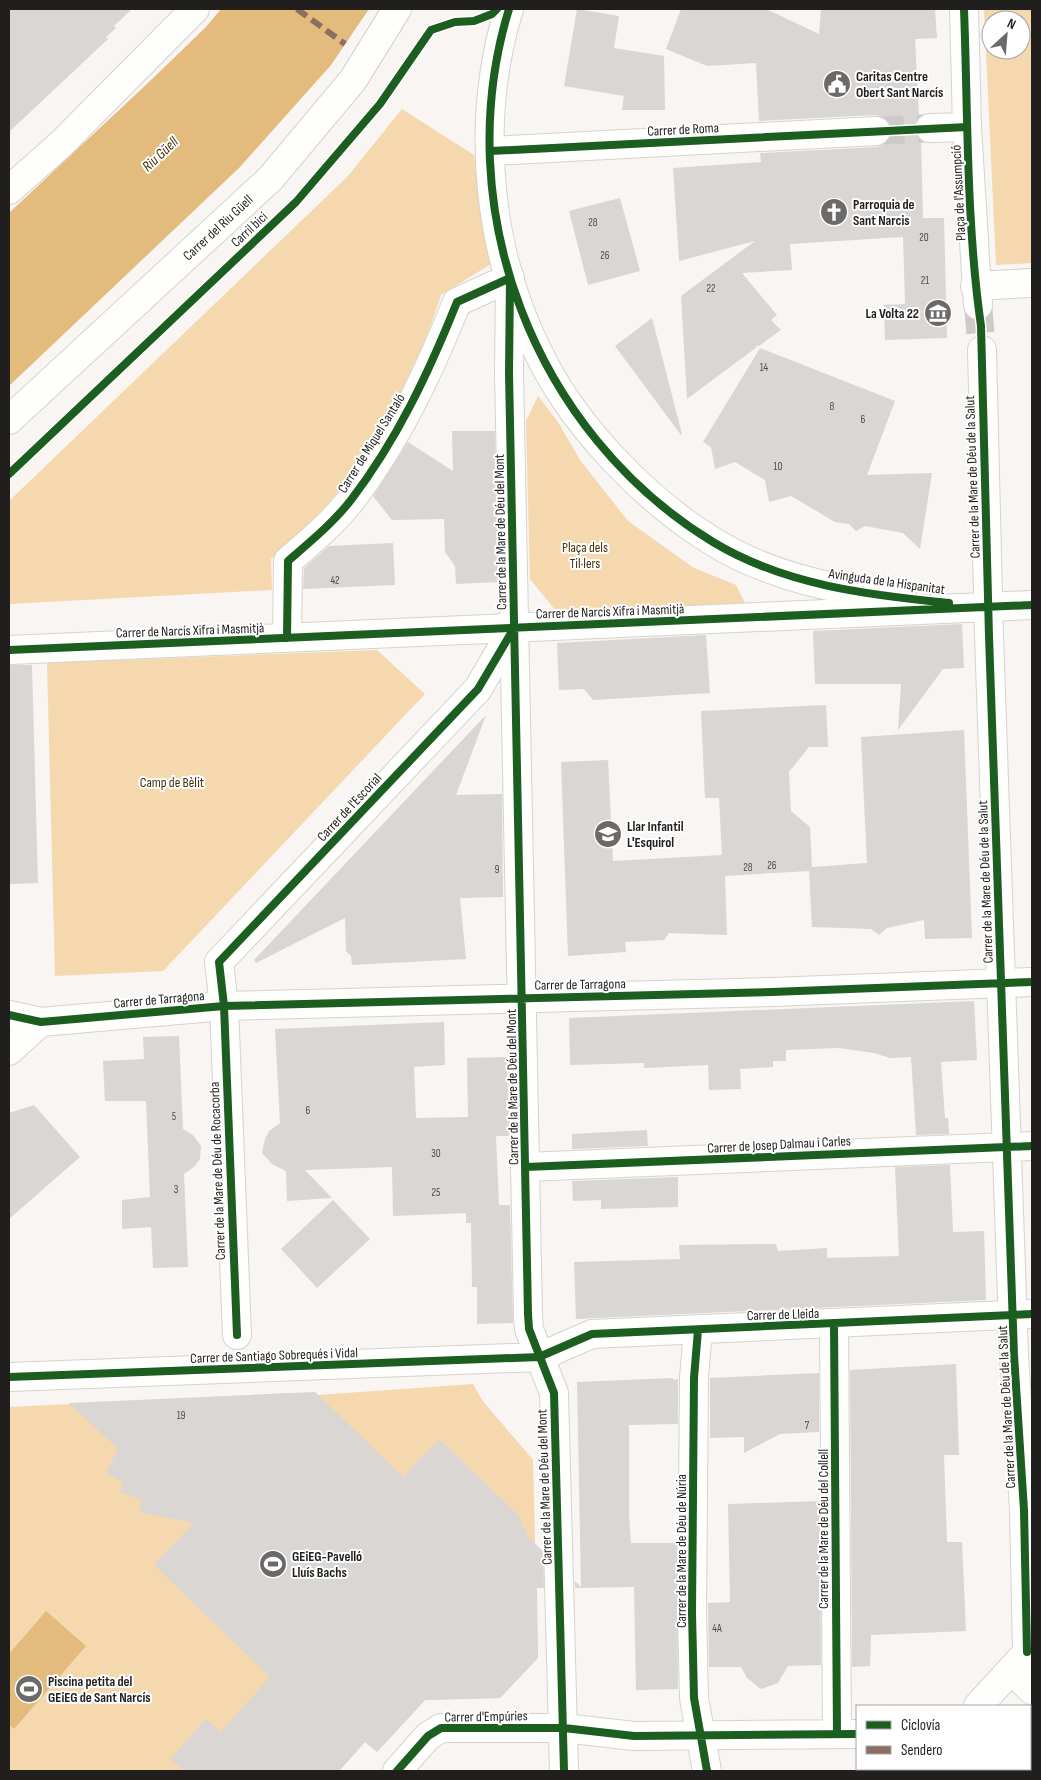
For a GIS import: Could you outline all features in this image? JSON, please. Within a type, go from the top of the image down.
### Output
[{"type":"street","points":[[9,190],[61,144],[195,9]]},
{"type":"street","name":"Carrer del Riu Güell","points":[[9,420],[270,179],[353,80],[397,9]]},
{"type":"street","name":"Avinguda de la Hispanitat","points":[[509,9],[499,43],[491,118],[493,204],[505,264],[513,292],[543,362],[575,412],[638,484],[672,514],[713,542],[785,575],[846,591],[988,607]]},
{"type":"street","name":"Plaça de l'Assumpció","points":[[964,9],[967,126],[977,296],[1032,283]]},
{"type":"street","points":[[930,128],[967,126]]},
{"type":"street","name":"Carrer de Roma","points":[[491,151],[876,131]]},
{"type":"street","name":"Carrer de la Mare de Déu del Mont","points":[[510,278],[509,373],[530,1329],[554,1393],[564,1771]]},
{"type":"street","name":"Carrer de Miquel Santaló","points":[[287,638],[288,561],[320,533],[351,500],[402,422],[426,376],[456,302],[510,278]]},
{"type":"street","name":"Carrer de la Mare de Déu de la Salut","points":[[982,350],[988,607],[1001,983],[1020,1147],[1023,1315],[1023,1656]]},
{"type":"street","name":"Carrer de Narcís Xifra i Masmitjà","points":[[9,650],[1032,605]]},
{"type":"street","name":"Carrer de l'Escorial","points":[[224,1006],[219,962],[478,689],[514,628]]},
{"type":"street","name":"Carrer de Tarragona","points":[[9,1015],[40,1022],[224,1006],[772,992],[1032,982]]},
{"type":"street","name":"Carrer de la Mare de Déu de Rocacorba","points":[[224,1006],[236,1335]]},
{"type":"street","points":[[9,1051],[40,1022]]},
{"type":"street","name":"Carrer de Josep Dalmau i Carles","points":[[526,1167],[1020,1147]]},
{"type":"street","name":"Carrer de Lleida","points":[[539,1357],[592,1334],[1023,1315]]},
{"type":"street","name":"Carrer de la Mare de Déu del Collell","points":[[834,1324],[847,1734]]},
{"type":"street","name":"Carrer de la Mare de Déu de Núria","points":[[687,1330],[694,1378],[692,1613],[694,1698],[707,1771]]},
{"type":"street","name":"Carrer de Santiago Sobrequés i Vidal","points":[[9,1377],[539,1357]]},
{"type":"street","points":[[1023,1656],[1032,1690]]},
{"type":"street","points":[[979,1705],[1023,1656]]},
{"type":"street","name":"Carrer d'Empúries","points":[[397,1771],[428,1736],[441,1728],[564,1728],[634,1736],[847,1734]]},
{"type":"green space","points":[[984,9],[1032,9],[1032,263],[996,265],[986,60],[1031,60],[1031,10]]},
{"type":"green space","points":[[402,109],[474,155],[491,264],[441,295],[422,348],[410,374],[368,448],[329,503],[271,559],[272,590],[9,604],[9,501],[348,176]]},
{"type":"green space","name":"Plaça dels Til·lers","points":[[538,396],[558,422],[580,460],[628,521],[694,568],[736,585],[746,605],[556,611],[530,579],[526,421]]},
{"type":"green space","name":"Camp de Bèlit","points":[[377,650],[425,694],[163,971],[55,976],[47,663]]},
{"type":"green space","name":"GEiEG-Pavelló Lluís Bachs","points":[[473,1384],[482,1400],[533,1460],[538,1658],[500,1698],[425,1700],[377,1752],[365,1742],[339,1771],[9,1771],[9,1407],[289,1393],[318,1395]]},
{"type":"green space","points":[[1032,1729],[1032,1771],[966,1770],[1031,1770]]},
{"type":"water","name":"Riu Güell","points":[[221,9],[369,9],[331,65],[240,167],[9,386],[9,213],[149,82],[206,27]]},
{"type":"water","name":"Piscina petita del GEiEG de Sant Narcís","points":[[46,1611],[86,1646],[14,1729],[9,1724],[9,1654]]},
{"type":"building","points":[[9,9],[132,9],[114,26],[116,28],[106,37],[108,39],[9,132]]},
{"type":"building","points":[[577,9],[619,16],[614,48],[664,56],[665,110],[622,110],[624,96],[564,86]]},
{"type":"building","points":[[681,9],[766,9],[819,34],[821,9],[935,9],[937,38],[915,39],[919,117],[914,129],[921,140],[923,218],[944,218],[947,338],[885,340],[884,305],[905,304],[903,237],[790,244],[792,270],[742,273],[777,315],[771,320],[781,330],[759,346],[754,346],[757,347],[687,399],[681,296],[755,241],[679,261],[673,168],[761,162],[760,153],[877,147],[885,144],[890,138],[892,131],[889,122],[883,117],[875,115],[759,121],[756,63],[707,66],[666,49]]},
{"type":"building","points":[[620,198],[640,271],[588,285],[569,211]]},
{"type":"building","points":[[652,318],[682,434],[681,435],[615,346]]},
{"type":"building","points":[[760,348],[895,401],[867,475],[932,473],[920,549],[903,533],[865,526],[856,531],[849,524],[835,522],[791,496],[769,502],[765,480],[735,462],[715,469],[711,447],[703,442]]},
{"type":"building","points":[[452,431],[495,431],[498,582],[456,584],[455,566],[445,552],[444,519],[392,520],[373,496],[408,442],[453,471]]},
{"type":"building","points":[[393,543],[395,585],[303,589],[304,568],[329,546]]},
{"type":"building","points":[[962,624],[964,668],[943,669],[898,730],[901,684],[815,684],[813,631]]},
{"type":"building","points":[[706,635],[710,693],[593,700],[584,689],[559,690],[557,643]]},
{"type":"building","points":[[9,665],[32,665],[38,883],[9,884]]},
{"type":"building","points":[[826,705],[828,747],[809,747],[789,772],[791,811],[810,827],[812,867],[867,863],[861,737],[964,730],[972,938],[925,939],[924,920],[887,928],[879,935],[871,929],[812,927],[809,871],[725,876],[727,935],[669,933],[664,940],[625,942],[626,952],[568,956],[561,762],[608,760],[613,861],[722,855],[719,798],[705,798],[701,711]]},
{"type":"building","points":[[486,715],[456,795],[502,794],[503,897],[460,898],[466,959],[352,965],[351,956],[346,951],[345,918],[256,963],[254,960]]},
{"type":"building","points":[[974,1001],[977,1060],[941,1062],[945,1118],[948,1118],[949,1134],[916,1135],[911,1057],[890,1058],[874,1053],[839,1048],[786,1050],[786,1061],[773,1061],[773,1067],[740,1069],[741,1089],[709,1090],[708,1065],[644,1068],[644,1063],[570,1065],[569,1018]]},
{"type":"building","points":[[444,1022],[445,1065],[414,1067],[416,1118],[468,1117],[467,1058],[507,1057],[509,1136],[496,1136],[499,1205],[510,1205],[513,1323],[477,1324],[477,1287],[472,1287],[471,1223],[466,1223],[466,1213],[393,1216],[392,1167],[305,1170],[332,1198],[287,1201],[286,1171],[272,1164],[262,1153],[269,1131],[280,1123],[275,1029]]},
{"type":"building","points":[[179,1036],[183,1129],[194,1136],[201,1146],[200,1159],[195,1166],[184,1174],[188,1267],[153,1268],[151,1227],[122,1229],[122,1200],[150,1197],[146,1101],[105,1101],[103,1061],[144,1059],[143,1037]]},
{"type":"building","points":[[34,1105],[80,1157],[9,1219],[9,1113]]},
{"type":"building","points":[[647,1130],[648,1146],[572,1149],[572,1134]]},
{"type":"building","points":[[950,1165],[953,1232],[984,1231],[986,1300],[576,1319],[574,1262],[680,1259],[679,1245],[776,1244],[778,1251],[827,1248],[827,1258],[899,1256],[895,1167]]},
{"type":"building","points":[[678,1177],[678,1207],[601,1209],[601,1200],[573,1201],[572,1181]]},
{"type":"building","points":[[333,1200],[370,1239],[317,1288],[281,1249]]},
{"type":"building","points":[[956,1364],[959,1455],[944,1455],[947,1542],[962,1542],[966,1631],[871,1635],[870,1666],[852,1667],[850,1370]]},
{"type":"building","points":[[819,1373],[819,1432],[780,1434],[744,1453],[744,1437],[710,1438],[710,1378]]},
{"type":"building","points":[[673,1378],[673,1380],[678,1379],[678,1424],[629,1425],[629,1514],[631,1543],[677,1543],[678,1689],[636,1690],[634,1587],[575,1588],[575,1581],[581,1587],[577,1382]]},
{"type":"building","points":[[315,1392],[403,1477],[439,1439],[518,1515],[529,1538],[543,1551],[544,1588],[537,1588],[538,1658],[500,1698],[425,1700],[377,1752],[365,1742],[339,1771],[184,1771],[170,1759],[206,1719],[220,1732],[270,1677],[154,1565],[194,1523],[139,1512],[142,1500],[120,1492],[123,1482],[106,1473],[118,1449],[69,1403]]},
{"type":"building","points":[[820,1501],[821,1665],[788,1666],[778,1683],[761,1689],[747,1678],[741,1667],[709,1667],[708,1603],[730,1602],[728,1504]]},
{"type":"tunnel","points":[[876,131],[930,128]]},
{"type":"tunnel","points":[[978,305],[982,350]]},
{"type":"marked path","points":[[297,9],[345,44]]},
{"type":"cycle path","name":"Carril bici","points":[[9,474],[296,202],[380,104],[431,30],[455,22],[474,21],[492,14],[497,9]]},
{"type":"cycle path","points":[[509,9],[493,85],[490,161],[500,236],[521,309],[554,378],[597,441],[650,496],[713,542],[740,557],[768,569],[827,586],[857,592],[949,603]]},
{"type":"cycle path","points":[[964,9],[970,207],[981,326],[989,636],[1014,1355],[1024,1510],[1027,1652]]},
{"type":"cycle path","points":[[491,151],[967,127]]},
{"type":"cycle path","points":[[510,278],[509,373],[528,1314],[529,1329],[554,1393],[564,1771]]},
{"type":"cycle path","points":[[287,638],[288,561],[337,517],[368,477],[411,405],[457,302],[510,278]]},
{"type":"cycle path","points":[[9,650],[1032,605]]},
{"type":"cycle path","points":[[237,1335],[224,1006],[219,962],[478,689],[514,628]]},
{"type":"cycle path","points":[[9,1015],[41,1022],[224,1006],[772,992],[1032,982]]},
{"type":"cycle path","points":[[526,1167],[1032,1146]]},
{"type":"cycle path","points":[[9,1377],[539,1357],[592,1334],[1032,1314]]},
{"type":"cycle path","points":[[834,1324],[837,1734]]},
{"type":"cycle path","points":[[698,1330],[694,1378],[692,1613],[694,1698],[707,1771]]},
{"type":"cycle path","points":[[397,1771],[428,1736],[441,1728],[564,1728],[634,1736],[856,1734]]},
{"type":"place","name":"Caritas Centre Obert Sant Narcís","points":[[837,84]]},
{"type":"place","name":"Parroquia de Sant Narcis","points":[[834,212]]},
{"type":"place","name":"La Volta 22","points":[[938,313]]},
{"type":"place","name":"Llar Infantil L'Esquirol","points":[[608,834]]},
{"type":"place","name":"GEiEG-Pavelló Lluís Bachs","points":[[273,1564]]},
{"type":"place","name":"Piscina petita del GEiEG de Sant Narcís","points":[[29,1689]]}]
